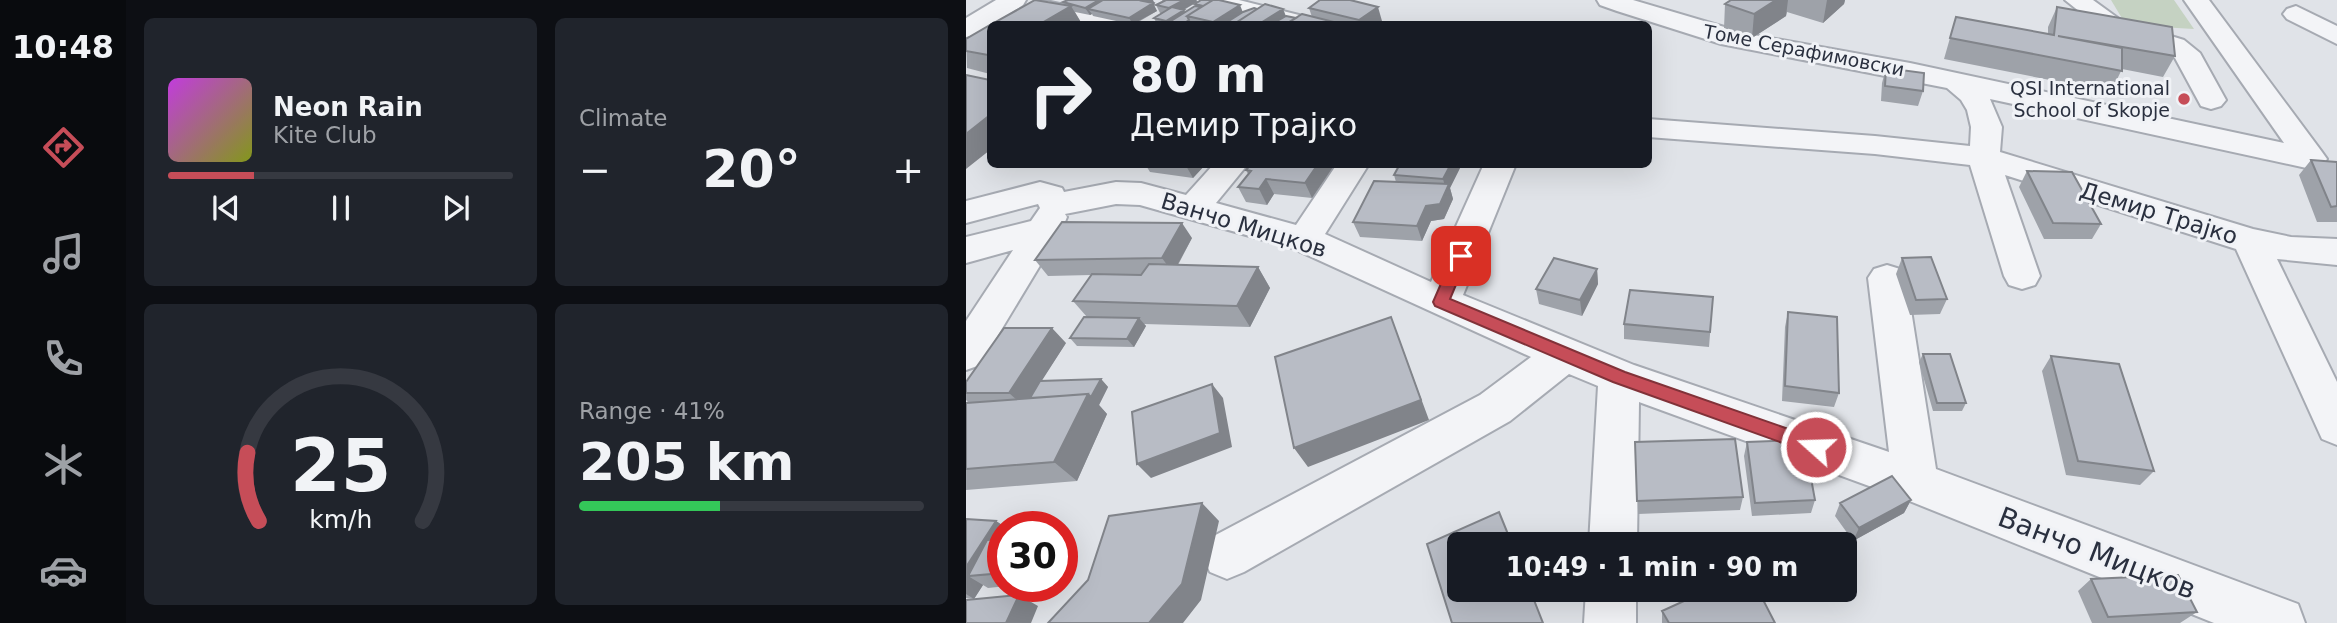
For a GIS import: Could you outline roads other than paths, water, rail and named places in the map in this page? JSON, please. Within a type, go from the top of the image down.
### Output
[{"type":"street","points":[[1209,0],[1294,21]]},
{"type":"street","name":"Томе Серафимовски","points":[[1609,0],[1658,18],[1746,42],[1909,71],[2311,159],[2196,0]]},
{"type":"street","points":[[2077,0],[2113,26],[2175,46],[2186,53],[2211,100]]},
{"type":"street","points":[[966,6],[1004,9],[1054,5],[1110,21]]},
{"type":"street","points":[[966,29],[1004,9]]},
{"type":"street","points":[[2296,14],[2337,36]]},
{"type":"street","points":[[966,55],[987,43]]},
{"type":"street","points":[[1961,84],[1978,102],[1989,123],[1989,138],[1983,157],[2022,276]]},
{"type":"street","name":"Демир Трајко","points":[[1652,128],[1875,145],[1983,157],[2250,241],[2291,250],[2337,252]]},
{"type":"street","points":[[1193,208],[1228,168]]},
{"type":"street","points":[[1304,239],[1350,168]]},
{"type":"street","points":[[1441,302],[1498,168]]},
{"type":"street","points":[[966,212],[1040,192],[1050,196],[1050,217],[966,354]]},
{"type":"street","name":"Ванчо Мицков","points":[[966,250],[1050,217],[1128,192],[1304,239],[1441,302],[1619,377],[1915,482],[2279,623]]},
{"type":"street","points":[[2250,241],[2337,426]]},
{"type":"street","points":[[1888,278],[1915,482]]},
{"type":"street","points":[[1227,555],[1495,408],[1565,354]]},
{"type":"street","points":[[1613,532],[1619,377]]},
{"type":"street","points":[[1610,623],[1611,602]]},
{"type":"place","name":"QSI International School of Skopje","points":[[2184,99]]}]
